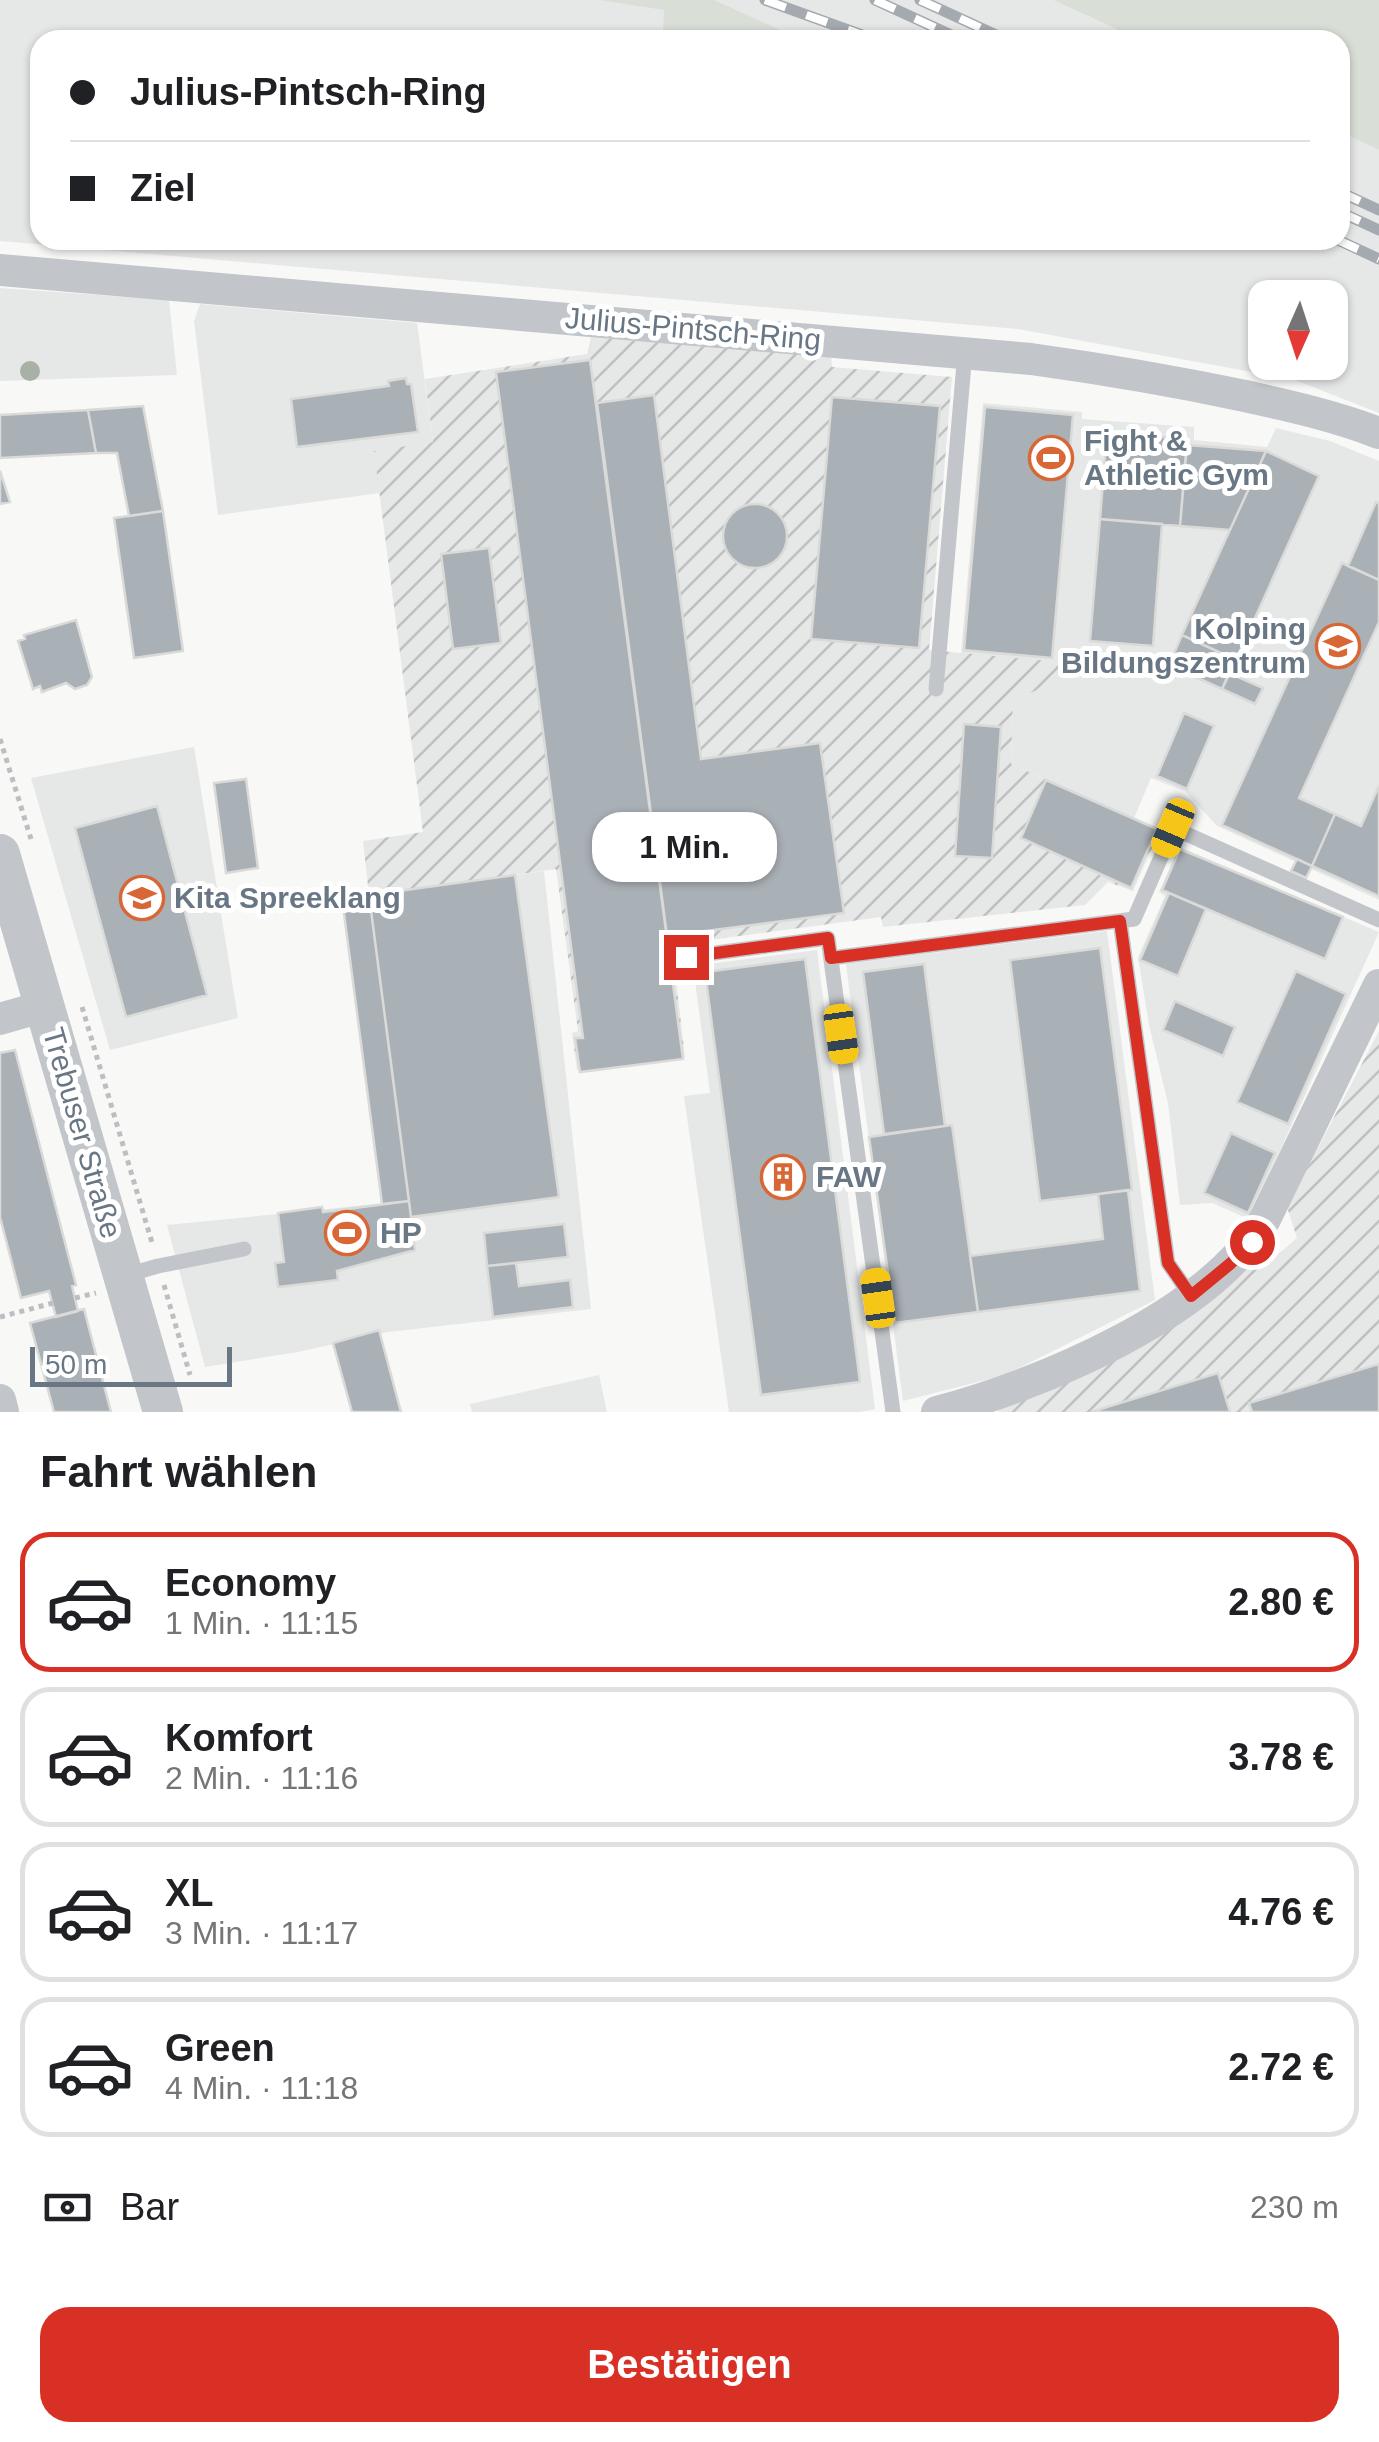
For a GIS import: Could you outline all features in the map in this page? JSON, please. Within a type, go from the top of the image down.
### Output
[{"type":"street","name":"Julius-Pintsch-Ring","points":[[0,270],[965,352],[1094,367],[1300,408],[1379,433]]},
{"type":"street","name":"Trebuser Straße","points":[[0,854],[163,1412]]},
{"type":"street","points":[[937,1412],[1032,1381],[1148,1325],[1230,1264],[1252,1242],[1379,985]]},
{"type":"street","points":[[0,1018],[45,1006]]},
{"type":"street","points":[[0,1400],[3,1412]]},
{"type":"lane","points":[[936,688],[965,352]]},
{"type":"lane","points":[[831,958],[1134,919],[1176,822],[1379,920]]},
{"type":"lane","points":[[1120,921],[1168,1263],[1191,1296]]},
{"type":"lane","points":[[686,957],[828,938],[893,1412]]},
{"type":"lane","points":[[124,1276],[244,1249]]},
{"type":"path","points":[[0,1317],[52,1303]]},
{"type":"shaded area","points":[[0,0],[1053,0],[1118,30],[30,30],[30,244],[0,241]]},
{"type":"shaded area","points":[[600,0],[714,0],[780,30],[663,30],[664,10]]},
{"type":"shaded area","points":[[1053,0],[1379,0],[1379,150],[1350,137],[1350,30],[1118,30]]},
{"type":"shaded area","points":[[1350,137],[1379,150],[1379,413],[1295,380],[1348,380],[1348,280],[1248,280],[1248,371],[1018,329],[104,250],[1350,250]]},
{"type":"shaded area","points":[[0,288],[169,300],[177,375],[0,381]]},
{"type":"shaded area","points":[[200,304],[417,323],[433,442],[380,493],[218,515],[194,321]]},
{"type":"shaded area","points":[[591,337],[831,356],[832,367],[952,377],[929,650],[1060,662],[1059,681],[1013,700],[1011,764],[1160,830],[1133,891],[1108,882],[1085,905],[883,927],[881,917],[672,945],[685,1057],[577,1070],[572,1033],[578,1031],[556,869],[369,895],[363,841],[423,832],[374,451],[433,442],[425,379],[587,354]]},
{"type":"shaded area","points":[[983,403],[1082,412],[1082,419],[1194,427],[1194,440],[1267,447],[1276,428],[1330,441],[1379,461],[1379,900],[1217,826],[1186,792],[1151,778],[1134,818],[1011,764],[1013,700],[1059,681],[961,653]]},
{"type":"shaded area","name":"Kita Spreeklang","points":[[194,747],[238,1018],[110,1050],[31,778]]},
{"type":"shaded area","points":[[1179,847],[1379,932],[1249,1219],[1212,1203],[1180,1205],[1168,1103],[1138,957],[1165,896],[1159,892]]},
{"type":"shaded area","points":[[544,871],[591,1309],[388,1332],[205,1367],[167,1225],[408,1201],[369,895]]},
{"type":"shaded area","points":[[1107,931],[1155,1300],[1005,1375],[903,1401],[846,964]]},
{"type":"shaded area","name":"FAW","points":[[817,950],[875,1409],[729,1412],[684,1096],[710,1093],[693,966]]},
{"type":"shaded area","points":[[1379,1031],[1379,1412],[999,1412],[1204,1305],[1256,1259],[1268,1263],[1297,1238],[1287,1207]]},
{"type":"shaded area","points":[[599,1375],[607,1412],[472,1412],[470,1404]]},
{"type":"building","points":[[590,360],[683,1059],[580,1072],[575,1038],[583,1038],[496,372]]},
{"type":"building","points":[[406,378],[407,384],[411,384],[418,432],[297,447],[291,399],[389,386],[388,381]]},
{"type":"building","points":[[654,395],[701,759],[820,743],[844,913],[667,936],[597,403]]},
{"type":"building","points":[[832,397],[940,406],[919,648],[811,639]]},
{"type":"building","points":[[143,406],[163,511],[129,516],[117,453],[96,453],[88,410]]},
{"type":"building","points":[[985,407],[1073,415],[1052,658],[964,650]]},
{"type":"building","points":[[88,410],[96,453],[0,458],[0,415]]},
{"type":"building","points":[[1107,433],[1187,439],[1180,526],[1100,519]]},
{"type":"building","points":[[1187,445],[1266,451],[1230,530],[1180,526]]},
{"type":"building","points":[[1266,451],[1319,476],[1236,660],[1182,635]]},
{"type":"building","points":[[0,471],[10,502],[0,504]]},
{"type":"building","points":[[1376,502],[1379,504],[1379,580],[1348,566]]},
{"type":"building","points":[[755,504],[778,513],[787,536],[778,559],[755,568],[732,559],[723,536],[732,513]]},
{"type":"building","points":[[163,511],[183,651],[134,658],[114,518]]},
{"type":"building","points":[[1100,519],[1162,524],[1153,646],[1090,641]]},
{"type":"building","points":[[489,548],[501,643],[453,649],[441,554]]},
{"type":"building","points":[[1342,563],[1379,580],[1379,622],[1299,798],[1335,814],[1312,866],[1222,825]]},
{"type":"building","points":[[76,620],[92,677],[87,685],[75,689],[66,683],[42,692],[40,686],[33,689],[18,641],[25,639],[24,635]]},
{"type":"building","points":[[1182,635],[1236,660],[1222,689],[1169,665]]},
{"type":"building","points":[[1229,673],[1263,688],[1255,704],[1222,689]]},
{"type":"building","points":[[1184,713],[1214,726],[1187,789],[1157,776]]},
{"type":"building","points":[[964,724],[1001,727],[992,858],[955,856]]},
{"type":"building","points":[[246,779],[258,868],[226,873],[214,783]]},
{"type":"building","points":[[1046,780],[1157,829],[1131,888],[1021,838]]},
{"type":"building","points":[[1379,786],[1379,896],[1312,866],[1335,814],[1361,826]]},
{"type":"building","name":"Kita Spreeklang","points":[[157,806],[207,995],[126,1017],[75,828]]},
{"type":"building","points":[[1180,849],[1343,917],[1325,959],[1162,890]]},
{"type":"building","points":[[1297,859],[1312,866],[1306,878],[1291,871]]},
{"type":"building","points":[[515,875],[559,1197],[411,1217],[369,895]]},
{"type":"building","points":[[1169,893],[1206,909],[1178,976],[1140,960]]},
{"type":"building","points":[[369,895],[409,1201],[382,1204],[342,898]]},
{"type":"building","points":[[1100,948],[1132,1190],[1040,1201],[1010,960]]},
{"type":"building","name":"FAW","points":[[805,959],[860,1382],[761,1395],[705,972]]},
{"type":"building","points":[[924,964],[945,1126],[884,1134],[863,972]]},
{"type":"building","points":[[1296,971],[1346,994],[1288,1124],[1237,1102]]},
{"type":"building","points":[[1175,1001],[1235,1027],[1223,1056],[1163,1030]]},
{"type":"building","points":[[15,1050],[76,1285],[72,1286],[78,1311],[56,1317],[49,1291],[21,1298],[0,1217],[0,1053]]},
{"type":"building","points":[[952,1125],[978,1312],[895,1323],[869,1137]]},
{"type":"building","points":[[1231,1133],[1275,1153],[1248,1213],[1204,1193]]},
{"type":"building","points":[[1128,1190],[1140,1291],[978,1312],[970,1256],[1103,1239],[1098,1194]]},
{"type":"building","name":"HP","points":[[409,1201],[415,1250],[337,1271],[338,1280],[278,1287],[275,1263],[284,1262],[278,1213],[322,1207],[323,1212]]},
{"type":"building","points":[[564,1224],[568,1257],[487,1266],[484,1233]]},
{"type":"building","points":[[516,1263],[519,1286],[570,1280],[573,1307],[493,1317],[487,1266]]},
{"type":"building","points":[[84,1309],[111,1412],[54,1412],[30,1323]]},
{"type":"building","points":[[379,1330],[401,1412],[352,1412],[333,1343]]},
{"type":"building","points":[[1379,1364],[1379,1412],[1252,1412],[1249,1403]]},
{"type":"building","points":[[1218,1373],[1230,1412],[1091,1412]]},
{"type":"railway","points":[[765,0],[848,30]]},
{"type":"railway","points":[[875,0],[940,30]]},
{"type":"railway","points":[[920,0],[985,30]]},
{"type":"railway","points":[[1350,197],[1379,210]]},
{"type":"railway","points":[[1350,217],[1379,230]]},
{"type":"railway","points":[[1350,246],[1379,259]]},
{"type":"place","name":"Fight & Athletic Gym","points":[[1051,458]]},
{"type":"place","name":"Kolping Bildungszentrum","points":[[1338,646]]},
{"type":"place","name":"Kita Spreeklang","points":[[142,898]]},
{"type":"place","name":"FAW","points":[[783,1177]]},
{"type":"place","name":"HP","points":[[347,1233]]},
{"type":"route","points":[[686,957],[828,938],[831,958],[1120,921],[1168,1263],[1191,1296],[1252,1242]]}]
